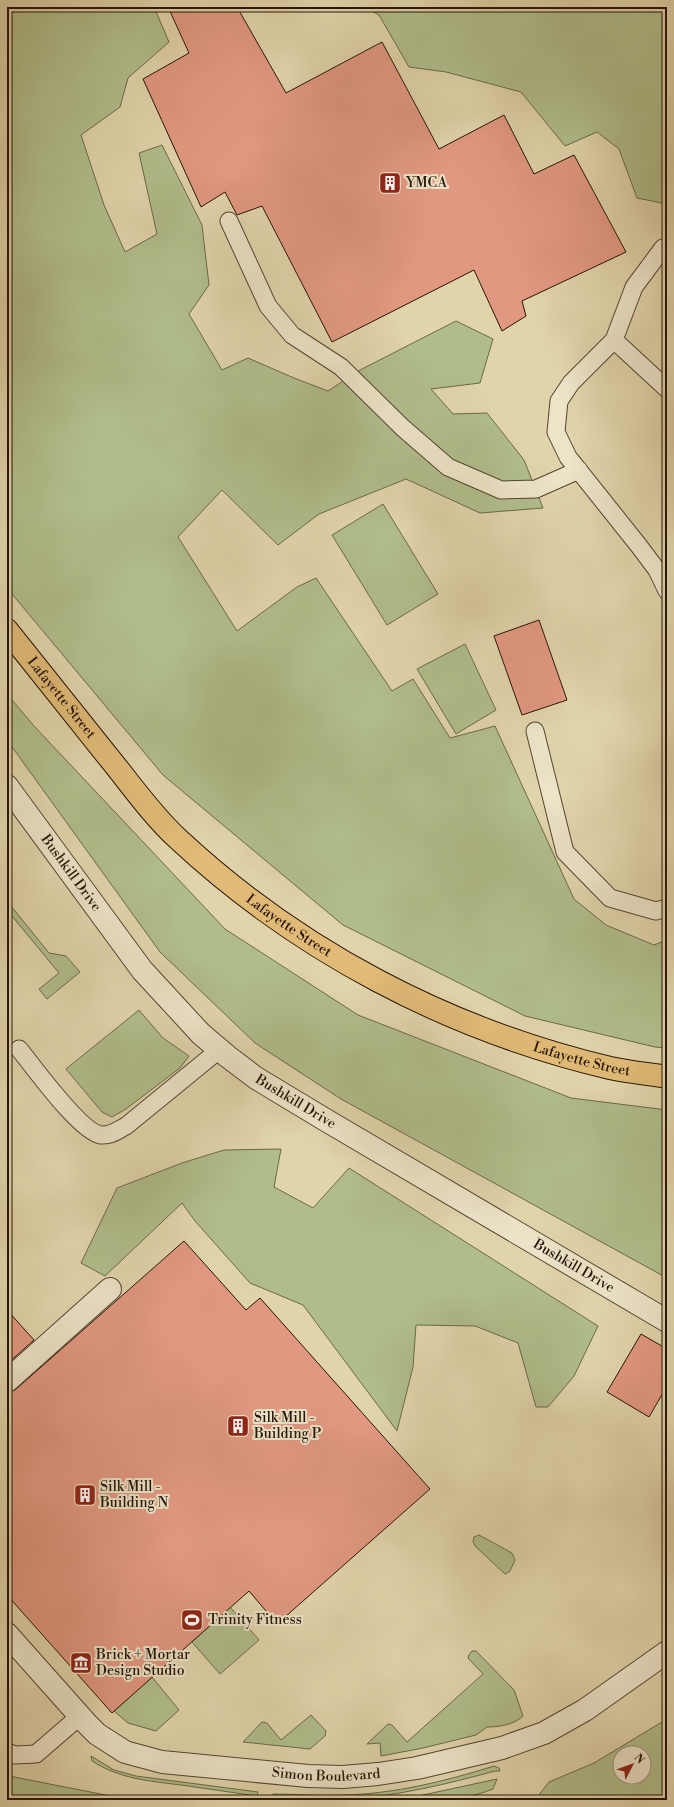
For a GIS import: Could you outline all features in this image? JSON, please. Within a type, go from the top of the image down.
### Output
[{"type":"main road","name":"Lafayette Street","points":[[7,630],[148,807],[176,837],[250,900],[291,930],[333,956],[401,993],[491,1031],[548,1052],[612,1068],[667,1077]]},
{"type":"street","name":"Bushkill Drive","points":[[7,786],[142,970],[201,1034],[219,1050],[256,1078],[667,1321]]},
{"type":"street","points":[[7,1381],[110,1289]]},
{"type":"street","name":"Simon Boulevard","points":[[7,1634],[97,1734],[125,1752],[162,1762],[308,1776],[343,1777],[378,1774],[417,1768],[502,1748],[544,1733],[585,1710],[667,1652]]},
{"type":"lane","points":[[229,221],[268,306],[292,334],[341,367],[403,428],[448,467],[501,490],[536,489],[579,470]]},
{"type":"lane","points":[[667,248],[663,248],[634,287],[614,340],[571,383],[559,401],[556,432],[568,457],[652,564],[667,591]]},
{"type":"lane","points":[[614,340],[667,389]]},
{"type":"lane","points":[[534,731],[565,852],[610,898],[656,911],[667,908]]},
{"type":"lane","points":[[19,1048],[75,1118],[87,1129],[100,1134],[111,1134],[126,1126],[219,1050]]},
{"type":"lane","points":[[7,1752],[15,1755],[36,1754],[80,1716]]},
{"type":"green space","points":[[7,7],[154,7],[169,42],[128,78],[120,107],[81,135],[104,205],[125,252],[157,234],[139,153],[162,145],[202,225],[209,285],[189,314],[222,370],[248,358],[328,391],[360,370],[456,321],[493,339],[480,383],[431,389],[453,414],[487,413],[524,460],[543,508],[480,513],[406,479],[319,514],[278,545],[222,490],[178,537],[237,631],[297,587],[316,578],[392,691],[413,679],[450,738],[495,726],[574,899],[606,925],[654,945],[667,940],[667,1048],[655,1047],[525,1016],[343,925],[163,775],[7,588]]},
{"type":"green space","points":[[364,7],[667,7],[667,204],[637,198],[619,149],[597,132],[565,146],[521,92],[446,72],[409,67],[379,15]]},
{"type":"green space","points":[[383,504],[438,594],[387,625],[332,535]]},
{"type":"green space","points":[[465,644],[496,710],[456,734],[417,669]]},
{"type":"green space","points":[[7,694],[34,726],[225,929],[358,1015],[571,1098],[667,1110],[667,1278],[341,1099],[255,1043],[160,952],[7,740]]},
{"type":"green space","points":[[7,901],[49,953],[66,956],[80,972],[47,999],[39,989],[59,973],[7,910]]},
{"type":"green space","points":[[139,1010],[163,1038],[189,1056],[180,1068],[126,1109],[112,1117],[102,1112],[66,1069]]},
{"type":"green space","points":[[281,1149],[274,1187],[313,1208],[349,1168],[598,1326],[574,1376],[548,1407],[536,1407],[518,1343],[475,1326],[416,1325],[413,1367],[397,1431],[303,1305],[250,1283],[195,1221],[182,1203],[105,1276],[81,1263],[117,1188],[182,1163],[224,1150]]},
{"type":"green space","points":[[479,1535],[512,1553],[515,1560],[510,1571],[505,1574],[476,1547],[473,1542],[474,1537]]},
{"type":"green space","points":[[230,1607],[259,1640],[220,1674],[192,1642]]},
{"type":"green space","points":[[472,1651],[476,1651],[514,1690],[523,1716],[515,1722],[501,1726],[487,1727],[476,1735],[423,1748],[381,1756],[380,1743],[367,1744],[388,1724],[392,1725],[407,1742],[483,1674],[468,1658]]},
{"type":"green space","points":[[152,1677],[179,1710],[156,1731],[128,1723],[114,1711]]},
{"type":"green space","points":[[311,1715],[326,1731],[325,1736],[310,1749],[243,1742],[262,1722],[267,1723],[281,1740]]},
{"type":"green space","points":[[667,1719],[667,1800],[535,1800],[549,1782],[594,1763],[612,1752],[612,1785],[652,1785],[652,1745],[624,1745]]},
{"type":"green space","points":[[91,1756],[114,1770],[136,1776],[258,1792],[257,1796],[135,1778],[113,1772],[103,1767],[92,1761]]},
{"type":"green space","points":[[494,1766],[499,1768],[500,1771],[422,1789],[385,1795],[348,1799],[272,1797],[273,1794],[334,1795],[381,1792],[439,1782]]},
{"type":"green space","points":[[7,1774],[14,1777],[131,1800],[24,1800],[7,1794]]},
{"type":"green space","points":[[497,1779],[493,1789],[483,1793],[442,1799],[410,1800],[409,1798]]},
{"type":"building","name":"YMCA","points":[[168,7],[237,7],[286,93],[382,42],[439,149],[504,115],[534,174],[574,155],[626,252],[522,301],[526,316],[502,331],[474,270],[332,342],[262,206],[237,215],[225,192],[201,207],[143,79],[189,53]]},
{"type":"building","points":[[539,620],[567,700],[522,715],[494,636]]},
{"type":"building","points":[[184,1241],[246,1310],[260,1298],[430,1489],[277,1624],[249,1591],[112,1713],[7,1595],[7,1393],[15,1390]]},
{"type":"building","points":[[7,1310],[34,1340],[7,1364]]},
{"type":"building","points":[[641,1334],[667,1349],[667,1386],[649,1417],[607,1392]]},
{"type":"place","name":"YMCA","points":[[390,183]]},
{"type":"place","name":"Silk Mill - Building P","points":[[238,1426]]},
{"type":"place","name":"Silk Mill - Building N","points":[[85,1495]]},
{"type":"place","name":"Trinity Fitness","points":[[192,1620]]},
{"type":"place","name":"Brick + Mortar Design Studio","points":[[81,1663]]}]
